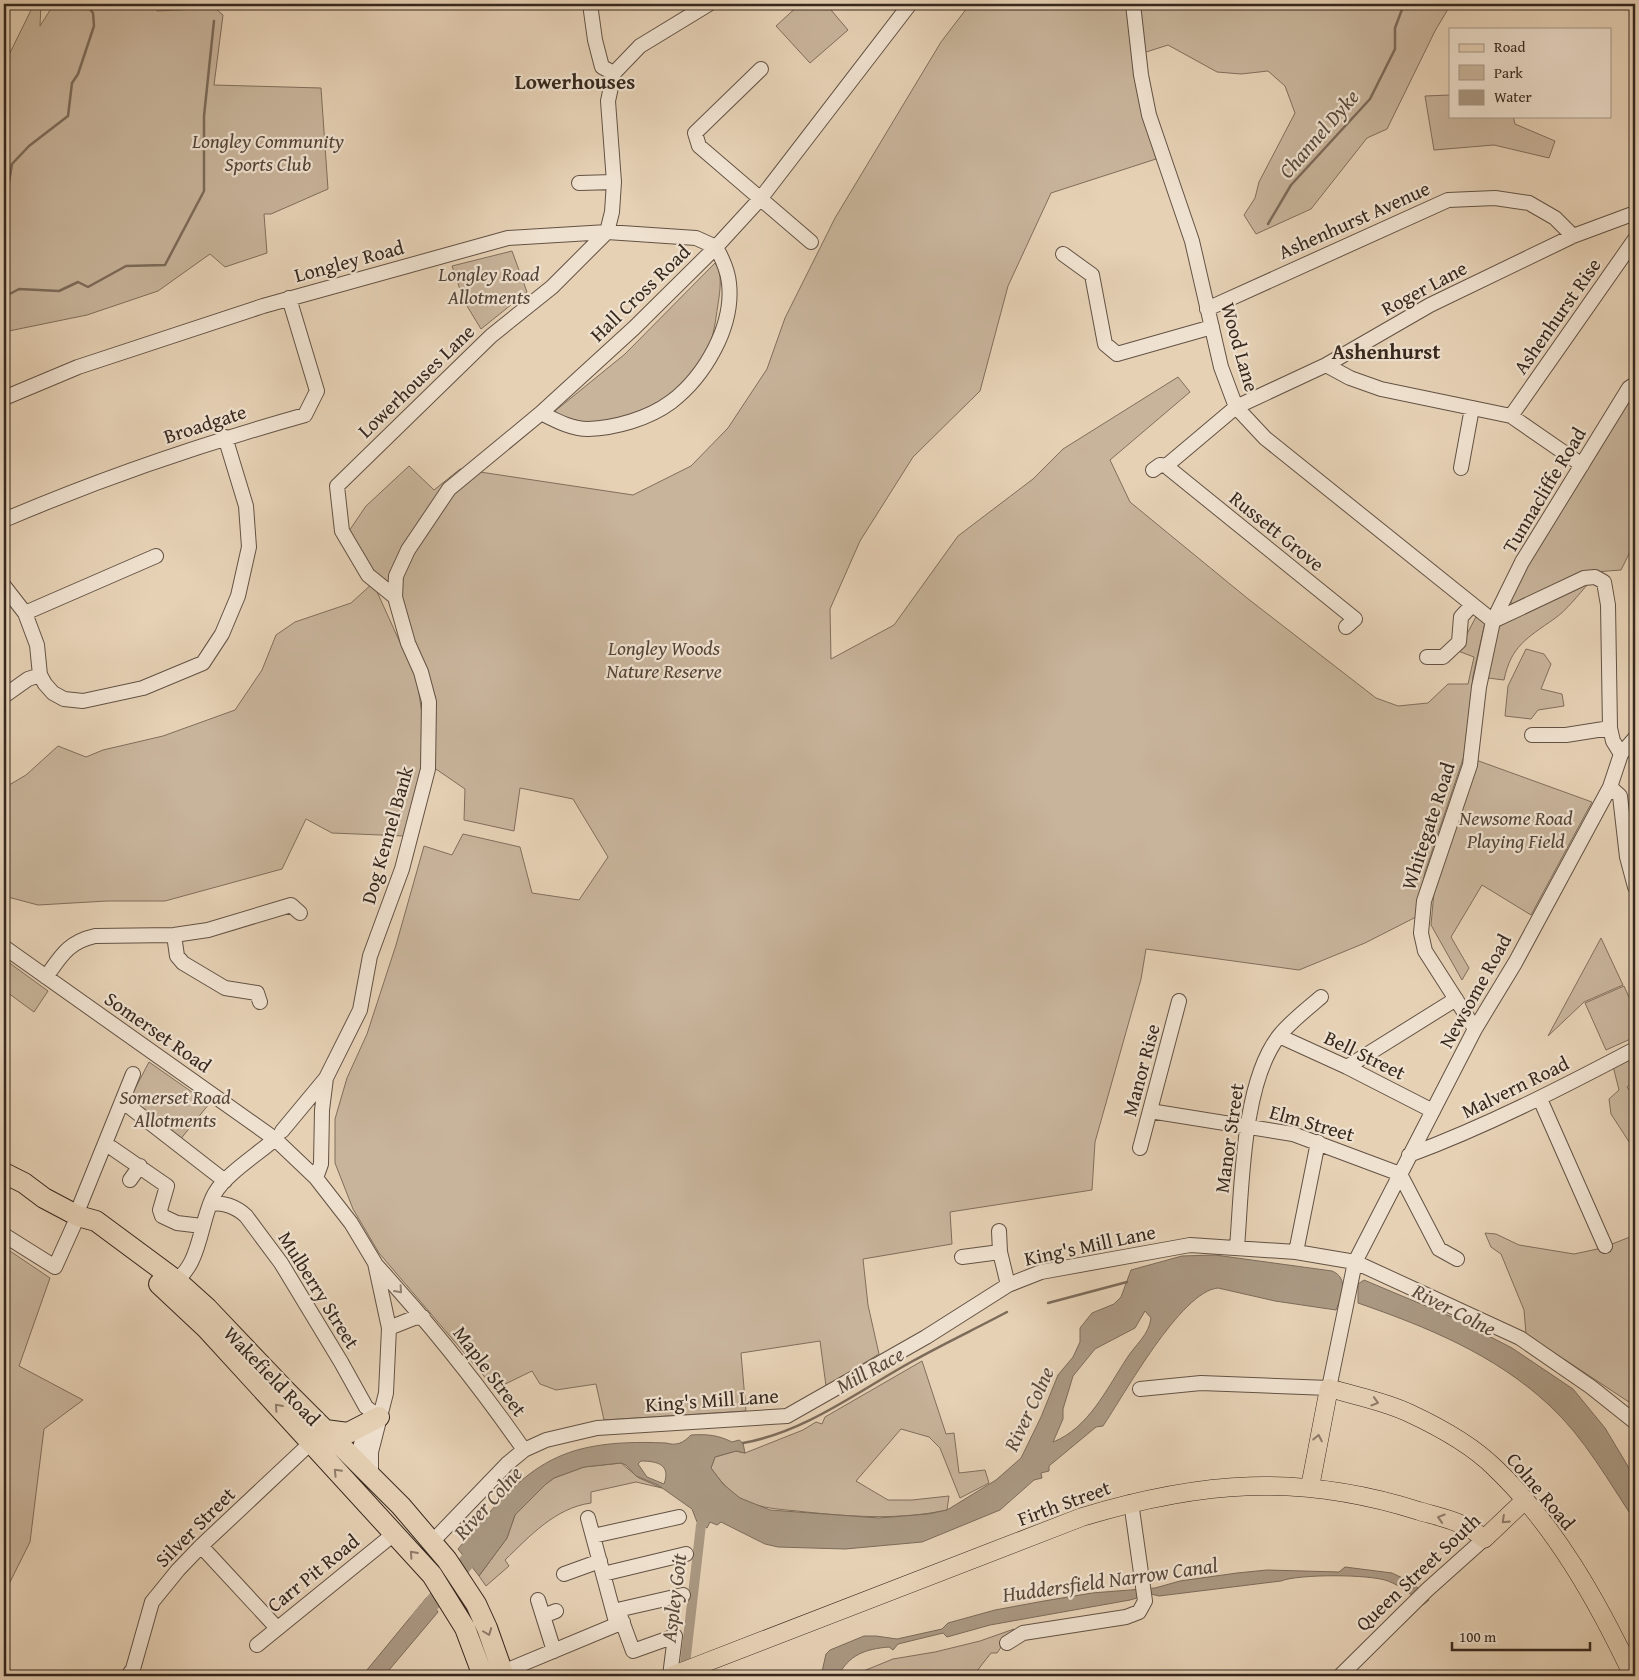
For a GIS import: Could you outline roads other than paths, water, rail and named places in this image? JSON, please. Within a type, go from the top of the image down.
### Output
[{"type":"highway","name":"Wakefield Road","points":[[4,1173],[24,1183],[44,1198],[77,1216],[96,1221],[169,1283],[207,1308],[371,1475],[447,1560],[467,1589],[487,1628],[504,1674]]},
{"type":"highway","name":"Wakefield Road","points":[[4,1184],[44,1198]]},
{"type":"highway","name":"Wakefield Road","points":[[169,1283],[207,1329],[391,1536],[432,1575],[452,1604],[465,1628],[483,1676]]},
{"type":"highway","points":[[326,1430],[348,1433],[378,1417]]},
{"type":"highway","points":[[357,1461],[356,1472],[359,1482],[390,1516],[391,1536]]},
{"type":"main road","points":[[1310,1486],[1329,1388]]},
{"type":"main road","name":"Colne Road","points":[[1329,1388],[1407,1412],[1450,1435],[1494,1466],[1525,1500],[1561,1549],[1606,1620],[1634,1676]]},
{"type":"main road","name":"Firth Street","points":[[677,1674],[1073,1520],[1130,1502],[1222,1486],[1310,1486],[1387,1501],[1471,1527],[1484,1539]]},
{"type":"main road","name":"Queen Street South","points":[[1484,1539],[1525,1500]]},
{"type":"street","points":[[590,4],[595,40],[602,67],[614,73]]},
{"type":"street","points":[[607,232],[612,212],[614,182],[608,101],[614,73],[640,46],[708,4]]},
{"type":"street","name":"Hall Cross Road","points":[[395,597],[396,576],[408,550],[449,489],[541,414],[634,328],[716,247],[761,198],[910,4]]},
{"type":"street","name":"Wood Lane","points":[[1133,4],[1141,74],[1149,115],[1192,241],[1221,367],[1236,407],[1265,438],[1493,621]]},
{"type":"street","points":[[761,69],[695,133],[698,146],[811,242]]},
{"type":"street","points":[[579,184],[614,182]]},
{"type":"street","name":"Ashenhurst Avenue","points":[[1207,308],[1448,200],[1494,198],[1529,203],[1555,218],[1573,236]]},
{"type":"street","name":"Roger Lane","points":[[1160,468],[1236,407],[1326,365],[1430,305],[1573,236],[1635,213]]},
{"type":"street","name":"Longley Road","points":[[4,398],[78,366],[289,298],[508,238],[607,232],[696,238],[716,247]]},
{"type":"street","name":"Lowerhouses Lane","points":[[395,597],[368,574],[342,530],[337,486],[491,336],[552,287],[607,232]]},
{"type":"street","name":"Ashenhurst Rise","points":[[1511,416],[1635,240]]},
{"type":"street","points":[[541,414],[572,426],[587,429],[616,425],[641,418],[670,403],[687,387],[712,356],[727,316],[729,284],[723,260],[716,247]]},
{"type":"street","points":[[1063,254],[1092,275],[1105,344],[1117,354],[1212,327]]},
{"type":"street","name":"Broadgate","points":[[4,520],[106,478],[225,437],[306,415],[317,391],[289,298]]},
{"type":"street","points":[[1326,365],[1350,378],[1381,389],[1511,416],[1582,465]]},
{"type":"street","name":"Tunnacliffe Road","points":[[1493,621],[1522,562],[1629,388],[1635,384]]},
{"type":"street","points":[[1461,468],[1472,408]]},
{"type":"street","points":[[4,586],[24,613],[37,645],[40,674],[53,693],[64,699],[83,701],[143,688],[204,663],[222,634],[238,596],[249,547],[246,506],[225,437]]},
{"type":"street","name":"Russett Grove","points":[[1160,468],[1355,619],[1346,628]]},
{"type":"street","points":[[24,613],[156,556]]},
{"type":"street","points":[[1493,621],[1584,578],[1595,577],[1604,582],[1608,606],[1610,728],[1613,741],[1622,754]]},
{"type":"street","name":"Dog Kennel Bank","points":[[169,1283],[191,1262],[215,1193],[225,1181],[279,1135],[326,1078],[360,1010],[370,956],[402,869],[428,769],[429,702],[421,672],[408,642],[395,597]]},
{"type":"street","points":[[1427,657],[1443,657],[1459,642],[1462,616],[1472,605]]},
{"type":"street","name":"Whitegate Road","points":[[1475,1029],[1426,951],[1420,933],[1422,914],[1447,829],[1470,766],[1479,686],[1493,621]]},
{"type":"street","points":[[4,696],[28,679],[40,674]]},
{"type":"street","points":[[1532,735],[1566,735],[1610,728]]},
{"type":"street","name":"Newsome Road","points":[[1329,1388],[1354,1264],[1475,1029],[1515,963],[1610,787],[1622,754],[1635,738]]},
{"type":"street","points":[[1610,787],[1620,796],[1627,857],[1635,887]]},
{"type":"street","points":[[46,977],[72,943],[83,938],[95,936],[174,935],[208,930],[296,905]]},
{"type":"street","points":[[174,935],[177,956],[183,963],[225,988],[260,994]]},
{"type":"street","name":"Somerset Road","points":[[4,947],[279,1135],[351,1223],[375,1263],[389,1328],[386,1392],[378,1417],[377,1431],[371,1452],[371,1475]]},
{"type":"street","name":"Manor Street","points":[[1237,1247],[1248,1126],[1258,1077],[1279,1036],[1321,997]]},
{"type":"street","points":[[1347,1067],[1456,999]]},
{"type":"street","name":"Manor Rise","points":[[1140,1148],[1179,1002]]},
{"type":"street","name":"Bell Street","points":[[1279,1036],[1347,1067],[1432,1112]]},
{"type":"street","name":"Malvern Road","points":[[1409,1155],[1455,1138],[1540,1099],[1635,1049]]},
{"type":"street","points":[[4,1235],[55,1267],[77,1216],[132,1074]]},
{"type":"street","name":"Dog Kennel Bank","points":[[316,1178],[321,1158],[322,1110],[326,1078]]},
{"type":"street","points":[[1540,1099],[1604,1246]]},
{"type":"street","points":[[122,1101],[225,1181]]},
{"type":"street","name":"Elm Street","points":[[1150,1112],[1293,1134],[1400,1174]]},
{"type":"street","points":[[1296,1252],[1318,1142]]},
{"type":"street","points":[[112,1148],[167,1186],[160,1210],[162,1216],[177,1223],[202,1226]]},
{"type":"street","points":[[130,1180],[140,1166]]},
{"type":"street","points":[[1400,1174],[1439,1249],[1457,1259]]},
{"type":"street","name":"Mulberry Street","points":[[210,1206],[223,1204],[241,1211],[246,1216],[281,1263],[366,1407],[378,1417]]},
{"type":"street","points":[[999,1232],[1000,1252],[1008,1285]]},
{"type":"street","name":"King's Mill Lane","points":[[432,1542],[507,1464],[524,1450],[546,1440],[597,1428],[787,1416],[926,1337],[1008,1285],[1041,1272],[1190,1245],[1296,1252],[1354,1264],[1520,1338],[1629,1414],[1635,1422]]},
{"type":"street","points":[[962,1256],[1000,1252]]},
{"type":"street","name":"Maple Street","points":[[375,1263],[423,1317],[490,1401],[524,1450]]},
{"type":"street","points":[[389,1328],[408,1320],[423,1317]]},
{"type":"street","points":[[1140,1389],[1201,1383],[1329,1388]]},
{"type":"street","name":"Somerset Road","points":[[357,1461],[363,1436],[378,1417]]},
{"type":"street","name":"Silver Street","points":[[128,1676],[133,1670],[152,1602],[178,1570],[201,1546],[326,1430]]},
{"type":"street","points":[[1007,1643],[1023,1633],[1134,1615],[1144,1605],[1145,1601],[1130,1502]]},
{"type":"street","points":[[593,1536],[679,1517]]},
{"type":"street","points":[[588,1518],[617,1617],[633,1651],[677,1633],[677,1674]]},
{"type":"street","name":"Carr Pit Road","points":[[257,1645],[391,1536]]},
{"type":"street","name":"Queen Street South","points":[[1340,1676],[1427,1590],[1484,1539]]},
{"type":"street","points":[[201,1546],[277,1628]]},
{"type":"street","points":[[564,1574],[686,1554]]},
{"type":"street","points":[[504,1674],[554,1651],[617,1617],[683,1595]]},
{"type":"street","points":[[538,1600],[549,1613],[554,1651]]},
{"type":"water","points":[[1215,1255],[1332,1271],[1341,1278],[1342,1293],[1336,1310],[1275,1301],[1218,1288],[1203,1294],[1187,1306],[1154,1346],[1103,1426],[1096,1427],[1049,1466],[1049,1471],[1041,1473],[1042,1478],[1034,1480],[1000,1510],[922,1542],[845,1549],[778,1547],[765,1544],[721,1522],[717,1525],[710,1522],[707,1528],[697,1522],[692,1509],[658,1485],[636,1476],[626,1465],[621,1463],[584,1467],[554,1478],[546,1484],[515,1515],[507,1538],[479,1576],[458,1549],[504,1497],[524,1478],[546,1463],[569,1453],[596,1446],[627,1443],[677,1444],[691,1435],[712,1436],[732,1442],[739,1440],[743,1443],[745,1453],[736,1451],[715,1457],[711,1468],[723,1484],[740,1498],[770,1510],[879,1518],[928,1514],[947,1510],[996,1480],[1021,1458],[1041,1417],[1058,1375],[1073,1357],[1080,1342],[1080,1328],[1092,1313],[1114,1304],[1121,1297],[1131,1270],[1182,1256]],"holes":[[[1145,1311],[1151,1318],[1148,1330],[1127,1358],[1096,1406],[1077,1427],[1066,1436],[1053,1442],[1063,1419],[1063,1409],[1073,1376],[1095,1349],[1135,1328]],[[641,1461],[661,1465],[666,1472],[664,1484],[647,1477],[638,1464]]]},
{"type":"water","points":[[1364,1280],[1452,1317],[1512,1348],[1573,1389],[1605,1428],[1635,1478],[1635,1521],[1585,1445],[1549,1405],[1506,1371],[1459,1344],[1434,1332],[1358,1303],[1358,1284]]},
{"type":"water","points":[[1345,1567],[1392,1573],[1413,1583],[1429,1600],[1423,1605],[1398,1585],[1379,1579],[1351,1576],[1302,1577],[1159,1596],[1151,1594],[1130,1600],[990,1625],[947,1637],[943,1633],[898,1644],[893,1650],[889,1647],[872,1649],[853,1658],[838,1676],[821,1676],[826,1654],[830,1650],[864,1636],[897,1639],[942,1629],[948,1623],[995,1610],[1092,1593],[1155,1588],[1180,1581],[1237,1573],[1267,1570],[1339,1572]]},
{"type":"water","points":[[427,1597],[438,1612],[384,1676],[362,1676]]},
{"type":"waterway","points":[[4,213],[12,164],[29,146],[68,116],[72,83],[78,74],[94,26],[93,13],[86,4]]},
{"type":"waterway","name":"Channel Dyke","points":[[1268,224],[1291,185],[1370,99],[1395,49],[1395,28],[1404,4]]},
{"type":"waterway","points":[[4,297],[19,289],[59,291],[78,282],[88,287],[126,266],[165,265],[204,191],[204,116],[214,21]]},
{"type":"waterway","name":"Mill Race","points":[[1048,1303],[1127,1282]]},
{"type":"waterway","name":"Mill Race","points":[[743,1443],[766,1438],[788,1430],[830,1410],[923,1355],[1007,1312]]},
{"type":"waterway","name":"Aspley Goit","points":[[684,1673],[701,1525]]},
{"type":"waterway","name":"River Colne","points":[[418,1620],[481,1545]]},
{"type":"district","name":"Lowerhouses","points":[[575,82]]},
{"type":"district","name":"Ashenhurst","points":[[1386,352]]},
{"type":"park label","name":"Longley Community Sports Club","points":[[268,152]]},
{"type":"park label","name":"Longley Road Allotments","points":[[489,286]]},
{"type":"park label","name":"Longley Woods Nature Reserve","points":[[664,660]]},
{"type":"park label","name":"Newsome Road Playing Field","points":[[1516,830]]},
{"type":"park label","name":"Somerset Road Allotments","points":[[175,1108]]},
{"type":"water label","name":"Huddersfield Narrow Canal","points":[[1110,1580]]}]
